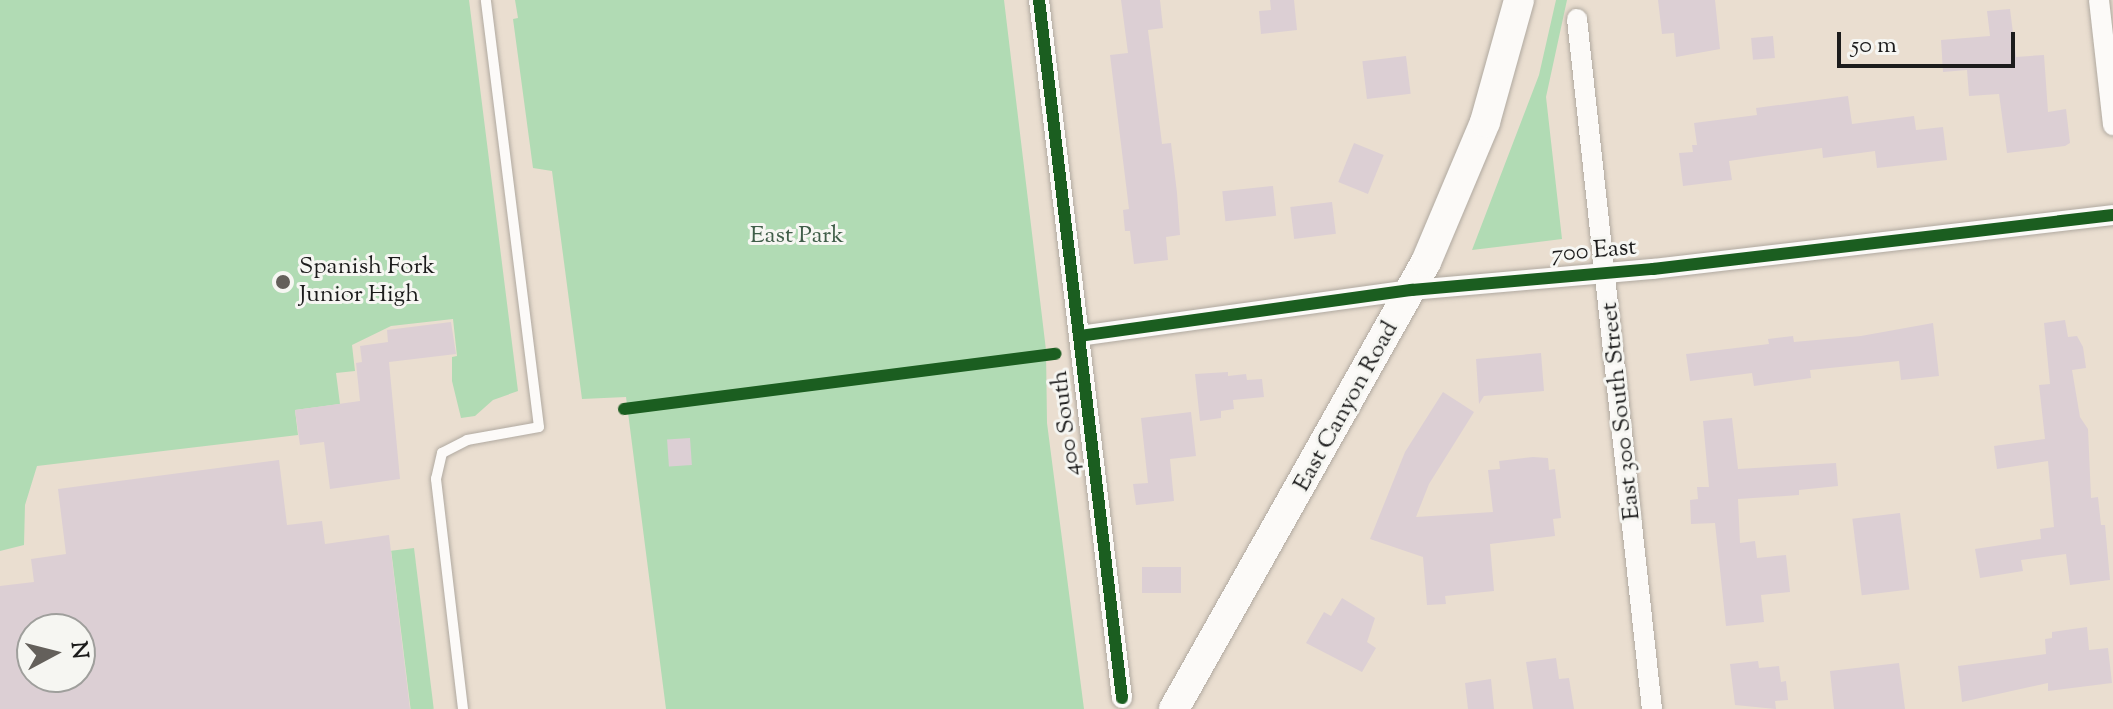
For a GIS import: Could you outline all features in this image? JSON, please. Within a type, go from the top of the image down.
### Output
[{"type":"main road","name":"East Canyon Road","points":[[1174,709],[1412,290],[1485,122],[1519,0]]},
{"type":"street","name":"400 South","points":[[1039,0],[1122,698]]},
{"type":"street","points":[[2099,0],[2113,125]]},
{"type":"street","name":"East 300 South Street","points":[[1577,19],[1652,709]]},
{"type":"street","name":"700 East","points":[[1079,336],[1412,290],[1607,274],[2113,215]]},
{"type":"lane","points":[[463,709],[436,479],[442,453],[467,440],[539,427],[486,0]]},
{"type":"green space","points":[[0,0],[469,0],[518,391],[493,400],[475,416],[461,418],[452,381],[452,357],[457,356],[453,319],[391,326],[352,345],[355,371],[336,373],[340,404],[295,410],[298,435],[37,466],[25,505],[24,545],[0,551]]},
{"type":"green space","name":"East Park","points":[[515,0],[1004,0],[1046,350],[1047,423],[1084,709],[666,709],[626,397],[582,399],[552,171],[533,168],[513,19],[518,18]]},
{"type":"green space","points":[[1556,0],[1567,0],[1546,97],[1562,239],[1472,250],[1539,75]]},
{"type":"green space","points":[[414,548],[434,709],[411,709],[391,551]]},
{"type":"building","points":[[1121,0],[1160,0],[1163,28],[1148,30],[1162,144],[1171,143],[1180,235],[1166,237],[1168,260],[1134,264],[1130,231],[1125,231],[1123,210],[1129,209],[1110,55],[1128,53]]},
{"type":"building","points":[[1270,0],[1294,0],[1297,30],[1261,34],[1259,11],[1271,10]]},
{"type":"building","points":[[1658,0],[1715,0],[1720,49],[1676,57],[1674,33],[1662,34]]},
{"type":"building","points":[[2010,9],[2016,57],[2044,55],[2048,112],[2066,109],[2070,143],[2065,146],[2007,153],[1999,94],[1969,96],[1967,70],[1943,72],[1941,40],[1990,36],[1987,11]]},
{"type":"building","points":[[1773,36],[1775,58],[1753,60],[1751,38]]},
{"type":"building","points":[[1406,56],[1411,94],[1367,99],[1362,61]]},
{"type":"building","points":[[1848,96],[1852,124],[1914,116],[1916,130],[1943,127],[1947,160],[1877,168],[1875,151],[1823,158],[1822,148],[1729,161],[1732,180],[1683,186],[1679,153],[1693,152],[1692,145],[1697,145],[1694,123],[1757,115],[1756,108]]},
{"type":"building","points":[[1354,143],[1384,155],[1368,194],[1338,182]]},
{"type":"building","points":[[1273,186],[1276,216],[1225,221],[1222,191]]},
{"type":"building","points":[[1332,202],[1336,234],[1294,239],[1290,207]]},
{"type":"building","points":[[2065,320],[2068,337],[2077,336],[2083,347],[2086,368],[2072,370],[2080,417],[2088,429],[2091,498],[2098,497],[2101,525],[2105,525],[2110,580],[2070,585],[2066,554],[2021,560],[2023,571],[1980,578],[1975,549],[2041,539],[2040,529],[2054,527],[2048,461],[1997,469],[1994,446],[2045,439],[2039,385],[2050,384],[2044,323]]},
{"type":"building","points":[[451,322],[456,354],[389,362],[400,479],[330,489],[324,442],[300,445],[295,410],[360,401],[356,363],[362,362],[360,346],[388,342],[387,330]]},
{"type":"building","points":[[1933,323],[1939,376],[1901,380],[1899,361],[1810,370],[1811,378],[1754,386],[1752,373],[1690,381],[1686,354],[1769,344],[1768,339],[1793,336],[1794,342],[1861,336]]},
{"type":"building","points":[[1541,353],[1544,391],[1484,396],[1479,404],[1476,359]]},
{"type":"building","points":[[1228,372],[1228,376],[1246,374],[1247,380],[1262,379],[1264,397],[1233,400],[1234,409],[1221,411],[1221,418],[1200,421],[1195,374]]},
{"type":"building","points":[[1443,392],[1474,412],[1429,484],[1416,517],[1493,512],[1488,470],[1500,469],[1499,461],[1533,457],[1548,458],[1549,470],[1555,469],[1561,518],[1553,519],[1555,536],[1490,544],[1494,591],[1445,596],[1446,604],[1427,605],[1423,557],[1370,539],[1405,452]]},
{"type":"building","points":[[1191,412],[1196,456],[1170,459],[1174,501],[1136,505],[1133,484],[1148,483],[1141,418]]},
{"type":"building","points":[[1732,418],[1738,469],[1836,463],[1838,486],[1799,490],[1799,495],[1738,499],[1740,543],[1755,541],[1757,558],[1786,555],[1790,592],[1761,595],[1764,622],[1726,626],[1715,523],[1691,524],[1690,500],[1698,499],[1697,487],[1709,487],[1703,421]]},
{"type":"building","points":[[690,438],[692,465],[669,467],[667,440]]},
{"type":"building","points":[[279,460],[287,525],[322,521],[325,544],[389,535],[410,709],[0,709],[0,586],[34,582],[31,559],[66,554],[58,489]]},
{"type":"building","points":[[1900,513],[1909,589],[1862,595],[1852,519]]},
{"type":"building","points":[[1142,567],[1181,567],[1181,593],[1142,593]]},
{"type":"building","points":[[1342,598],[1375,618],[1367,642],[1376,648],[1362,672],[1306,643],[1324,612],[1331,616]]},
{"type":"building","points":[[2087,627],[2089,650],[2108,648],[2112,683],[2048,691],[2048,683],[1962,702],[1958,666],[2046,654],[2045,639],[2052,638],[2052,632]]},
{"type":"building","points":[[1556,658],[1559,679],[1569,678],[1574,709],[1533,709],[1526,662]]},
{"type":"building","points":[[1758,661],[1759,668],[1779,666],[1781,682],[1786,681],[1788,700],[1775,701],[1776,709],[1735,705],[1730,664]]},
{"type":"building","points":[[1899,663],[1905,709],[1834,709],[1830,671]]},
{"type":"building","points":[[1491,679],[1494,709],[1468,709],[1465,683]]},
{"type":"cycle path","points":[[1039,0],[1122,698]]},
{"type":"cycle path","points":[[1079,336],[1412,290],[1653,269],[2113,215]]},
{"type":"cycle path","points":[[624,409],[1056,354]]},
{"type":"place","name":"Spanish Fork Junior High","points":[[283,282]]}]
